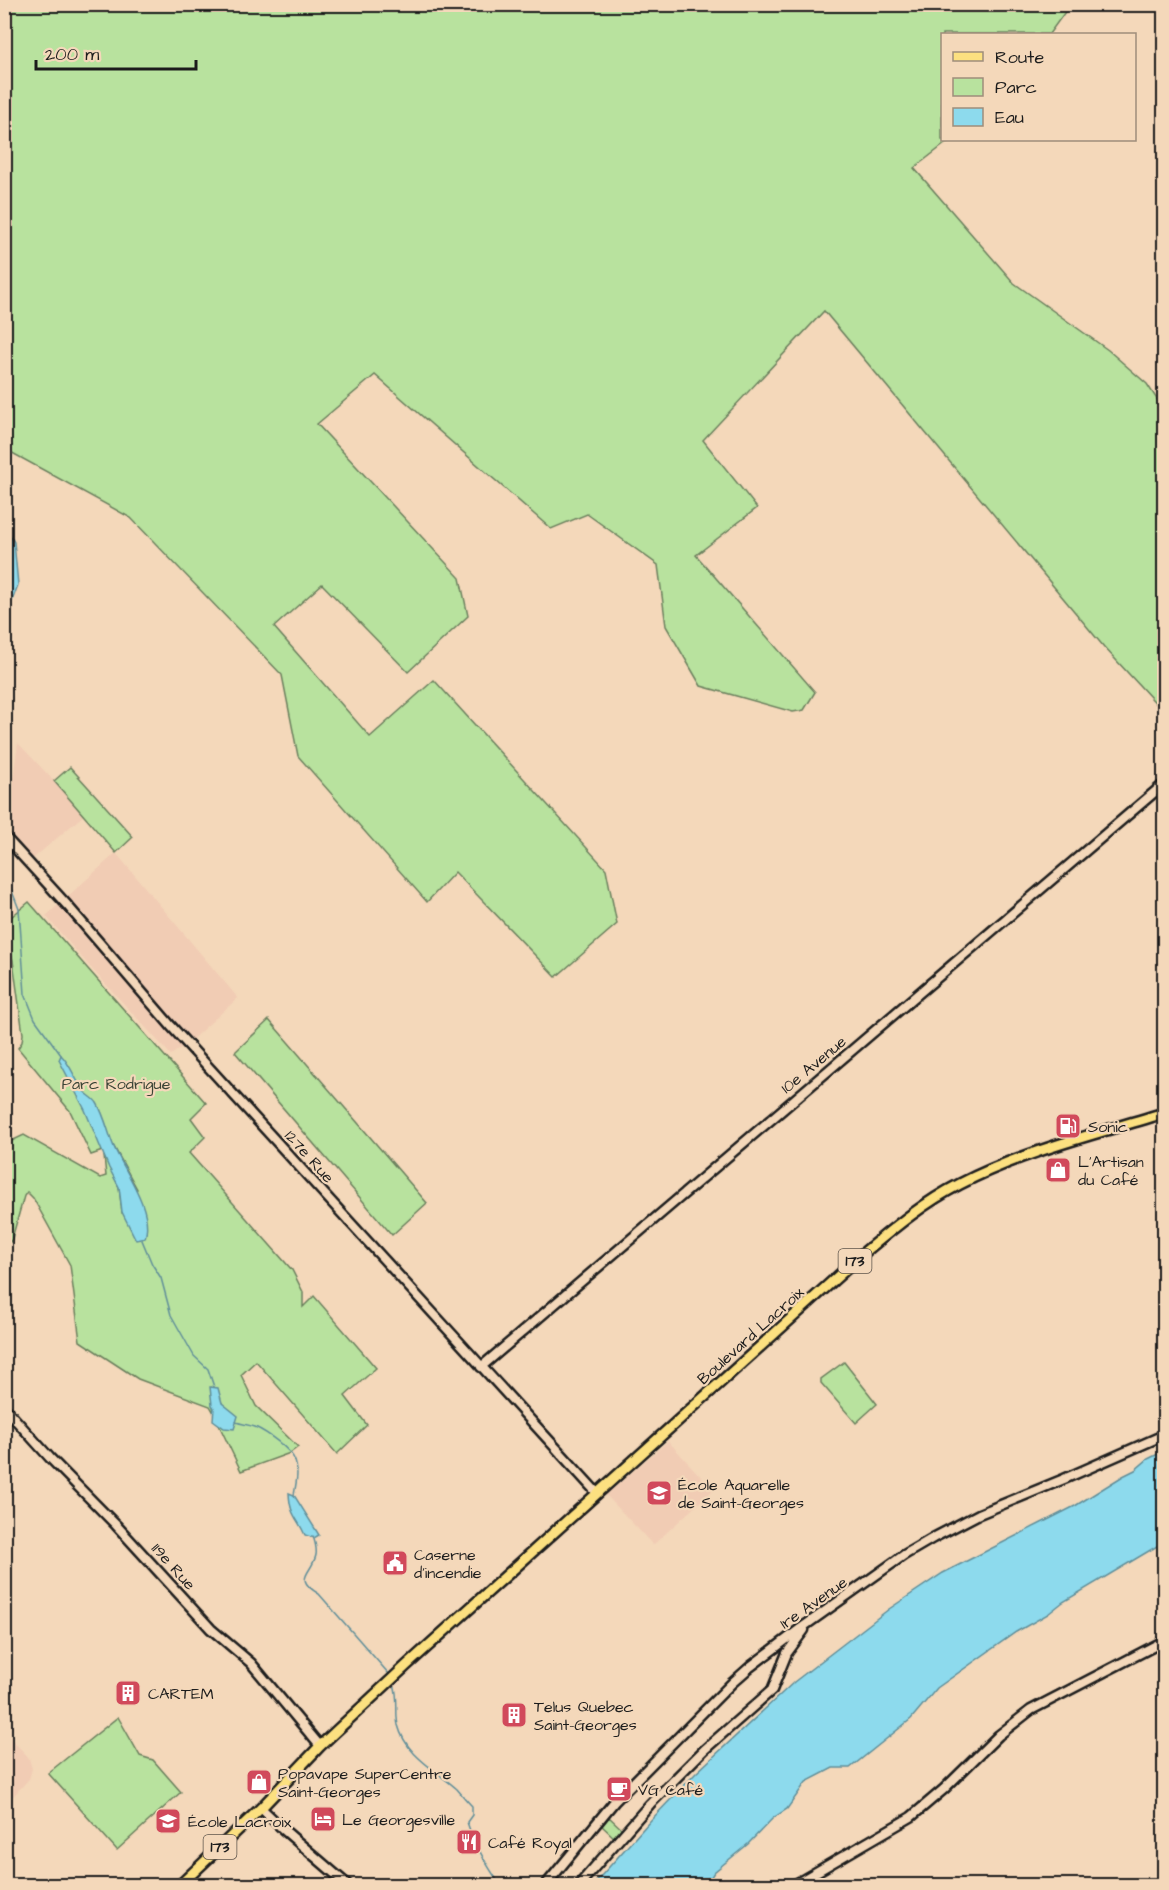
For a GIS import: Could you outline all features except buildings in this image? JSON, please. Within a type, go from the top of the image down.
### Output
[{"type":"main road","name":"Boulevard Lacroix","points":[[320,1746],[866,1251],[919,1208],[958,1185],[1005,1164],[1164,1113]]},
{"type":"main road","name":"173","points":[[179,1886],[261,1808],[320,1746]]},
{"type":"street","name":"10e Avenue","points":[[481,1367],[1164,784]]},
{"type":"street","name":"127e Rue","points":[[4,836],[169,1023],[597,1493]]},
{"type":"street","name":"119e Rue","points":[[4,1407],[211,1629],[251,1663],[320,1746]]},
{"type":"street","name":"1re Avenue","points":[[545,1886],[614,1802],[732,1683],[750,1666],[812,1620],[904,1555],[955,1526],[1164,1435]]},
{"type":"street","points":[[578,1886],[704,1750],[772,1690],[794,1642],[812,1620]]},
{"type":"street","points":[[792,1886],[911,1817],[944,1790],[999,1735],[1031,1710],[1164,1641]]},
{"type":"street","points":[[765,1656],[777,1656],[783,1661],[782,1667]]},
{"type":"street","points":[[261,1808],[350,1886]]},
{"type":"shaded area","points":[[18,743],[84,815],[29,862],[5,836]]},
{"type":"shaded area","points":[[116,853],[238,998],[171,1055],[46,916]]},
{"type":"shaded area","name":"École Aquarelle de Saint-Georges","points":[[668,1441],[713,1490],[653,1545],[606,1495]]},
{"type":"shaded area","points":[[5,1732],[29,1758],[32,1769],[29,1779],[5,1805]]},
{"type":"green space","points":[[4,5],[1070,5],[1050,33],[941,33],[941,141],[949,141],[914,168],[1014,283],[1108,350],[1147,384],[1164,410],[1164,712],[1104,647],[824,311],[703,440],[757,508],[696,555],[815,692],[804,710],[793,712],[701,686],[666,626],[658,565],[587,514],[551,529],[375,375],[317,424],[460,578],[468,616],[408,672],[322,584],[274,627],[370,737],[434,680],[606,869],[617,924],[556,977],[455,872],[427,902],[298,756],[282,675],[131,518],[5,449]]},
{"type":"green space","points":[[70,767],[133,837],[116,853],[54,781]]},
{"type":"green space","name":"Parc Rodrigue","points":[[29,902],[206,1103],[191,1118],[205,1137],[189,1153],[292,1270],[303,1292],[303,1307],[314,1296],[376,1368],[345,1396],[367,1425],[337,1454],[256,1361],[241,1375],[256,1406],[298,1447],[290,1453],[241,1471],[219,1425],[222,1403],[211,1387],[214,1413],[210,1406],[138,1379],[80,1341],[70,1265],[33,1198],[27,1192],[11,1242],[5,1236],[5,1144],[24,1135],[100,1178],[106,1176],[104,1156],[119,1187],[122,1212],[137,1189],[114,1147],[91,1155],[70,1111],[18,1048],[23,1034],[5,922]]},
{"type":"green space","points":[[269,1020],[427,1203],[392,1235],[235,1052]]},
{"type":"green space","points":[[844,1362],[877,1404],[856,1423],[821,1383],[821,1379]]},
{"type":"green space","points":[[118,1717],[140,1756],[153,1760],[181,1792],[117,1850],[48,1773]]},
{"type":"green space","points":[[609,1817],[625,1832],[618,1841],[602,1826]]},
{"type":"water","points":[[5,527],[14,542],[18,585],[12,601],[5,603]]},
{"type":"water","points":[[61,1055],[81,1087],[100,1108],[114,1147],[142,1203],[146,1215],[145,1238],[136,1240],[122,1212],[119,1187],[85,1110],[59,1060]]},
{"type":"water","points":[[210,1387],[218,1388],[222,1403],[238,1416],[234,1429],[224,1428],[213,1420],[214,1408]]},
{"type":"water","points":[[1164,1451],[1164,1542],[1016,1632],[937,1688],[911,1719],[850,1768],[833,1768],[806,1782],[787,1809],[773,1818],[711,1877],[697,1885],[593,1885],[696,1773],[794,1682],[889,1609],[943,1573],[1075,1506]]},
{"type":"water","points":[[289,1493],[294,1495],[319,1535],[314,1538],[305,1535],[292,1512]]},
{"type":"waterway","points":[[4,716],[7,728],[4,737]]},
{"type":"waterway","points":[[4,810],[5,814]]},
{"type":"waterway","points":[[4,871],[19,909],[25,994],[35,1019],[61,1055]]},
{"type":"waterway","points":[[142,1240],[161,1278],[171,1315],[194,1356],[208,1369],[214,1387]]},
{"type":"waterway","points":[[236,1422],[255,1427],[283,1446],[293,1456],[297,1469],[294,1495]]},
{"type":"waterway","points":[[313,1536],[316,1555],[306,1576],[307,1584],[319,1594],[389,1674]]},
{"type":"waterway","points":[[394,1684],[397,1720],[402,1736],[415,1754],[457,1789],[472,1806],[472,1815],[467,1822],[482,1855],[501,1886]]},
{"type":"place","name":"Sonic","points":[[1068,1126]]},
{"type":"place","name":"L'Artisan du Café","points":[[1058,1170]]},
{"type":"place","name":"École Aquarelle de Saint-Georges","points":[[659,1493]]},
{"type":"place","name":"Caserne d'incendie","points":[[395,1563]]},
{"type":"place","name":"CARTEM","points":[[128,1693]]},
{"type":"place","name":"Telus Quebec Saint-Georges","points":[[514,1715]]},
{"type":"place","name":"Popavape SuperCentre Saint-Georges","points":[[259,1782]]},
{"type":"place","name":"VG Café","points":[[619,1789]]},
{"type":"place","name":"Le Georgesville","points":[[323,1819]]},
{"type":"place","name":"École Lacroix","points":[[168,1821]]},
{"type":"place","name":"Café Royal","points":[[469,1842]]}]
